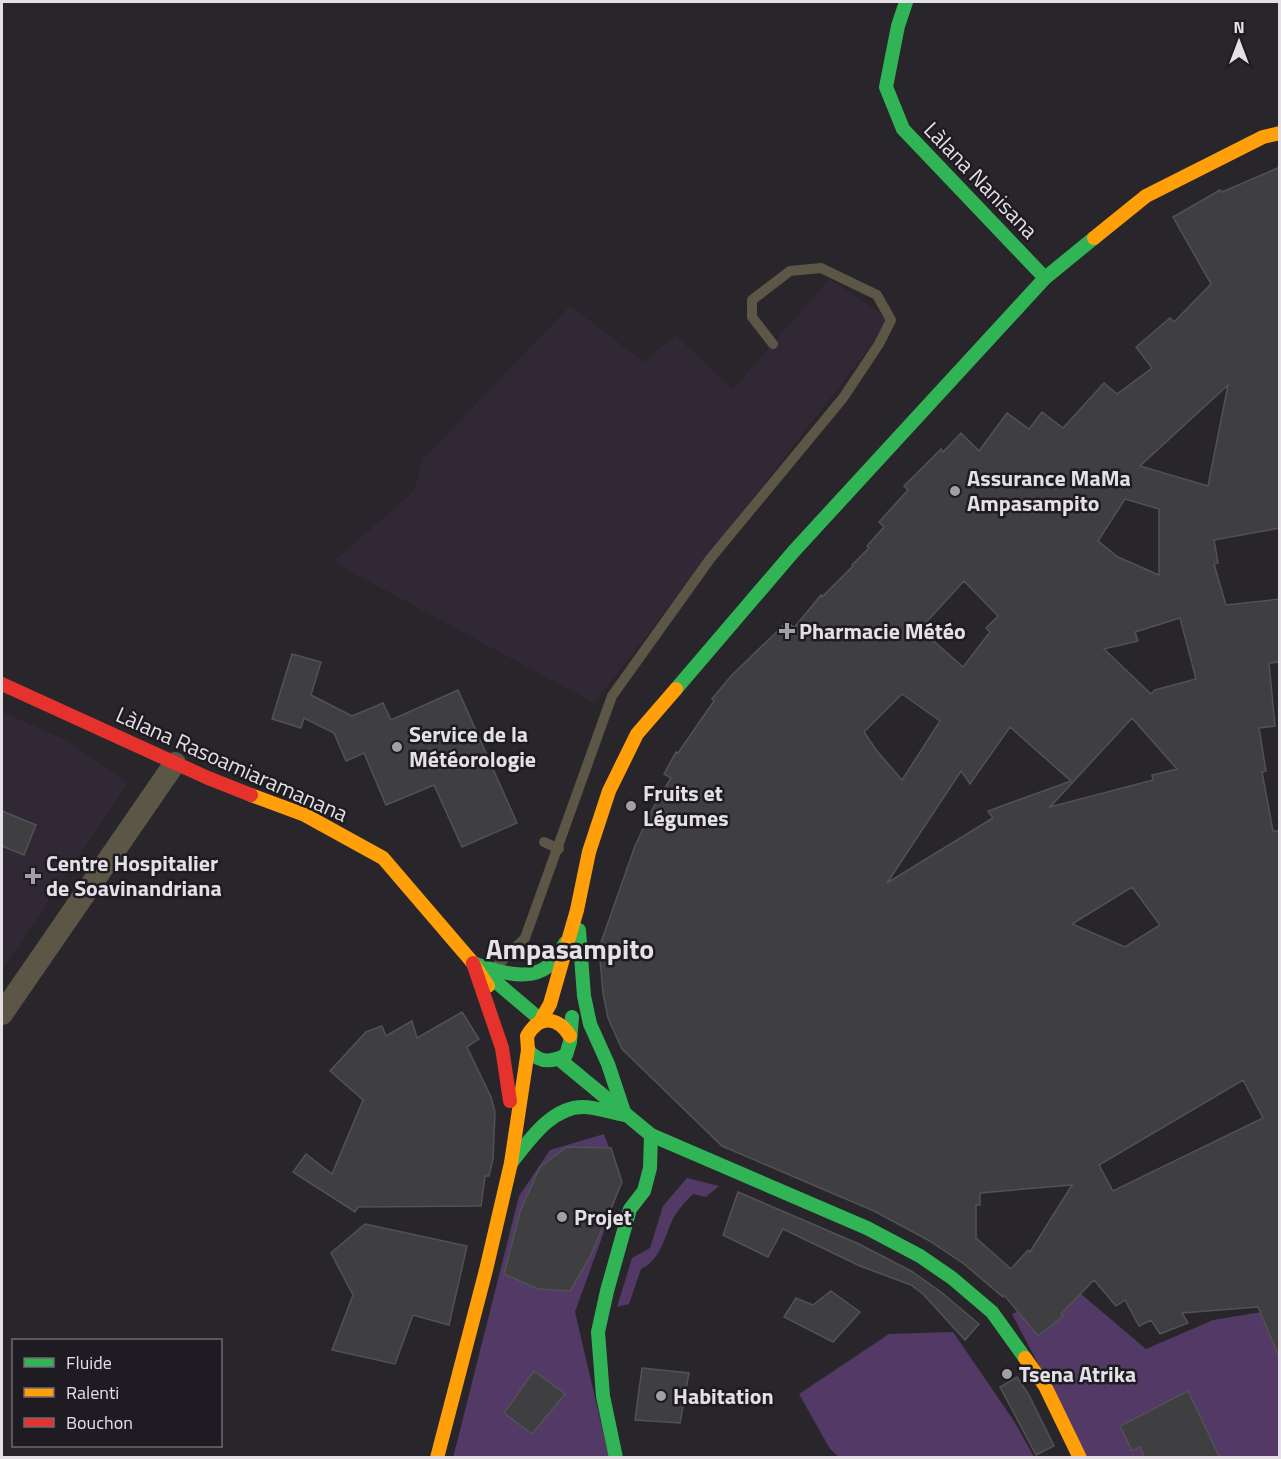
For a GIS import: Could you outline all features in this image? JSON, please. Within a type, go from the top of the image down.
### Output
[{"type":"main road","name":"Làlana Nanisana","points":[[906,2],[898,26],[886,87],[903,129],[1045,278]]},
{"type":"main road","points":[[541,1020],[550,1004],[603,806],[637,734],[794,551],[1045,278],[1146,196],[1263,136],[1280,133]]},
{"type":"main road","name":"Làlana Rasoamiaramanana","points":[[2,684],[175,763],[305,815],[383,858],[473,963],[504,1011]]},
{"type":"main road","points":[[473,963],[524,977],[544,968],[562,952],[577,910]]},
{"type":"main road","points":[[557,1065],[570,1049],[571,1043],[577,910]]},
{"type":"main road","points":[[577,910],[584,996],[590,1024],[608,1064],[625,1115]]},
{"type":"main road","points":[[473,963],[499,1038],[508,1078],[511,1163]]},
{"type":"main road","name":"Làlana Rasoamiaramanana","points":[[473,963],[541,1020]]},
{"type":"main road","points":[[436,1458],[486,1270],[511,1163],[528,1050],[527,1036],[535,1023],[541,1020],[556,1020],[567,1029],[582,1053]]},
{"type":"main road","points":[[516,1031],[528,1050],[538,1060],[553,1062],[651,1136],[867,1228],[920,1256],[952,1278],[992,1312],[1045,1386],[1080,1458]]},
{"type":"main road","points":[[594,1071],[625,1115]]},
{"type":"main road","points":[[511,1163],[534,1136],[563,1112],[582,1107],[625,1115]]},
{"type":"main road","points":[[511,1163],[530,1121]]},
{"type":"main road","points":[[616,1458],[603,1396],[598,1332],[630,1209],[644,1191],[650,1168],[651,1136]]},
{"type":"street","points":[[2,1014],[175,763]]},
{"type":"lane","points":[[494,969],[525,938],[559,849],[612,696],[710,559],[843,398],[879,344],[891,320],[877,294],[821,268],[790,271],[752,300],[752,317],[773,344]]},
{"type":"lane","points":[[544,842],[559,849]]},
{"type":"shaded area","points":[[830,279],[891,320],[594,703],[333,562],[414,491],[423,459],[570,306],[644,362],[675,335],[733,389]]},
{"type":"shaded area","name":"Centre Hospitalier de Soavinandriana","points":[[2,712],[68,741],[127,783],[2,970]]},
{"type":"shaded area","points":[[604,1134],[622,1182],[575,1312],[609,1457],[453,1458],[519,1196],[550,1150]]},
{"type":"shaded area","points":[[687,1178],[719,1186],[706,1197],[693,1194],[683,1205],[674,1217],[658,1253],[648,1265],[641,1269],[629,1304],[617,1307],[632,1258],[650,1248],[663,1206]]},
{"type":"shaded area","points":[[1074,1288],[1146,1349],[1213,1320],[1279,1309],[1279,1457],[1087,1457],[1012,1314]]},
{"type":"shaded area","points":[[953,1332],[1014,1421],[1034,1457],[840,1458],[830,1449],[799,1394],[889,1334]]},
{"type":"building","points":[[1280,167],[1280,528],[1214,540],[1218,563],[1214,564],[1226,605],[1280,599],[1280,662],[1269,663],[1275,726],[1259,728],[1266,771],[1262,772],[1273,831],[1279,831],[1280,1359],[1258,1307],[1182,1313],[1188,1323],[1160,1334],[1151,1320],[1139,1326],[1125,1300],[1116,1306],[1094,1280],[1061,1314],[1063,1316],[1038,1336],[1004,1295],[1003,1297],[964,1264],[928,1240],[874,1211],[722,1146],[622,1049],[608,1018],[599,948],[635,846],[653,808],[671,778],[664,774],[676,752],[678,753],[714,701],[712,699],[731,676],[788,621],[794,628],[821,595],[823,596],[853,566],[884,527],[879,522],[908,490],[904,486],[941,449],[943,452],[961,433],[979,451],[1007,413],[1029,429],[1042,412],[1063,428],[1104,383],[1117,394],[1152,368],[1136,347],[1170,318],[1174,322],[1211,284],[1173,217],[1220,190],[1222,192]],"holes":[[[1228,385],[1208,486],[1140,466]],[[1125,499],[1159,509],[1159,575],[1118,557],[1098,541]],[[964,581],[998,616],[986,628],[990,632],[963,667],[920,629]],[[1180,618],[1196,679],[1155,690],[1151,694],[1104,649],[1138,641],[1135,632]],[[902,694],[940,721],[902,780],[864,732]],[[1132,718],[1177,769],[1152,775],[1153,780],[1050,807]],[[1010,727],[1071,781],[988,811],[993,818],[887,883],[961,771],[970,784]],[[1132,887],[1160,925],[1125,947],[1072,924]],[[1243,1080],[1263,1118],[1113,1191],[1099,1165]],[[1072,1185],[1030,1252],[1028,1250],[1011,1269],[976,1238],[976,1205],[980,1205],[980,1193]]]},
{"type":"building","points":[[292,654],[321,662],[311,695],[352,716],[383,703],[391,720],[458,690],[517,823],[462,847],[434,785],[386,805],[364,753],[346,761],[334,733],[304,718],[301,728],[272,719]]},
{"type":"building","points":[[2,811],[36,825],[24,855],[2,846]]},
{"type":"building","points":[[462,1012],[479,1039],[467,1047],[491,1097],[495,1112],[493,1159],[489,1176],[485,1176],[481,1206],[358,1207],[355,1212],[293,1172],[306,1154],[332,1174],[363,1100],[330,1071],[366,1032],[382,1026],[386,1036],[412,1021],[417,1038]]},
{"type":"building","name":"Projet","points":[[567,1147],[611,1148],[622,1182],[590,1257],[570,1291],[538,1289],[504,1274],[520,1212],[540,1167]]},
{"type":"building","points":[[738,1192],[859,1244],[911,1271],[941,1292],[979,1324],[965,1340],[923,1294],[911,1285],[860,1266],[783,1229],[768,1257],[723,1235]]},
{"type":"building","points":[[365,1224],[467,1246],[449,1325],[413,1315],[395,1364],[332,1350],[353,1295],[331,1253]]},
{"type":"building","points":[[831,1291],[860,1312],[833,1342],[784,1317],[796,1298],[813,1305]]},
{"type":"building","name":"Habitation","points":[[642,1368],[689,1373],[680,1423],[635,1420]]},
{"type":"building","points":[[534,1371],[565,1394],[532,1434],[504,1413]]},
{"type":"building","points":[[1017,1377],[1029,1395],[1054,1446],[1036,1455],[1000,1387]]},
{"type":"building","points":[[1188,1391],[1220,1458],[1145,1458],[1140,1447],[1132,1451],[1120,1426]]},
{"type":"traffic: fast","points":[[906,2],[898,26],[886,87],[903,129],[1045,278]]},
{"type":"traffic: fast","points":[[676,689],[794,551],[1045,278],[1094,238]]},
{"type":"traffic: fast","points":[[511,1163],[533,1136],[561,1113],[583,1107],[625,1115],[608,1064],[590,1024],[584,996],[579,930]]},
{"type":"traffic: fast","points":[[473,963],[512,974],[537,972],[548,967],[565,943]]},
{"type":"traffic: fast","points":[[476,965],[541,1020]]},
{"type":"traffic: fast","points":[[528,1050],[536,1057],[546,1060],[566,1055],[570,1042],[572,1017]]},
{"type":"traffic: fast","points":[[559,1059],[651,1135],[867,1228],[920,1256],[952,1278],[992,1312],[1025,1358]]},
{"type":"traffic: fast","points":[[616,1458],[603,1396],[598,1332],[630,1209],[644,1191],[650,1168],[651,1135]]},
{"type":"traffic: slow","points":[[1094,238],[1146,196],[1263,137],[1280,133]]},
{"type":"traffic: slow","points":[[541,1020],[550,1004],[577,910],[589,852],[609,791],[637,734],[676,689]]},
{"type":"traffic: slow","points":[[251,795],[305,815],[383,858],[473,963],[488,986]]},
{"type":"traffic: slow","points":[[437,1458],[511,1163],[528,1050],[527,1036],[542,1021],[554,1022],[565,1029],[570,1036]]},
{"type":"traffic: slow","points":[[1025,1358],[1045,1386],[1080,1458]]},
{"type":"traffic: jam","points":[[2,684],[208,778],[251,795]]},
{"type":"traffic: jam","points":[[473,963],[502,1048],[510,1101]]},
{"type":"place","name":"Assurance MaMa Ampasampito","points":[[955,491]]},
{"type":"place","name":"Pharmacie Météo","points":[[787,631]]},
{"type":"place","name":"Service de la Météorologie","points":[[397,747]]},
{"type":"place","name":"Fruits et Légumes","points":[[631,806]]},
{"type":"place","name":"Centre Hospitalier de Soavinandriana","points":[[33,876]]},
{"type":"place","name":"Projet","points":[[562,1217]]},
{"type":"place","name":"Tsena Atrika","points":[[1007,1374]]},
{"type":"place","name":"Habitation","points":[[661,1396]]},
{"type":"district","name":"Ampasampito","points":[[570,948]]}]
